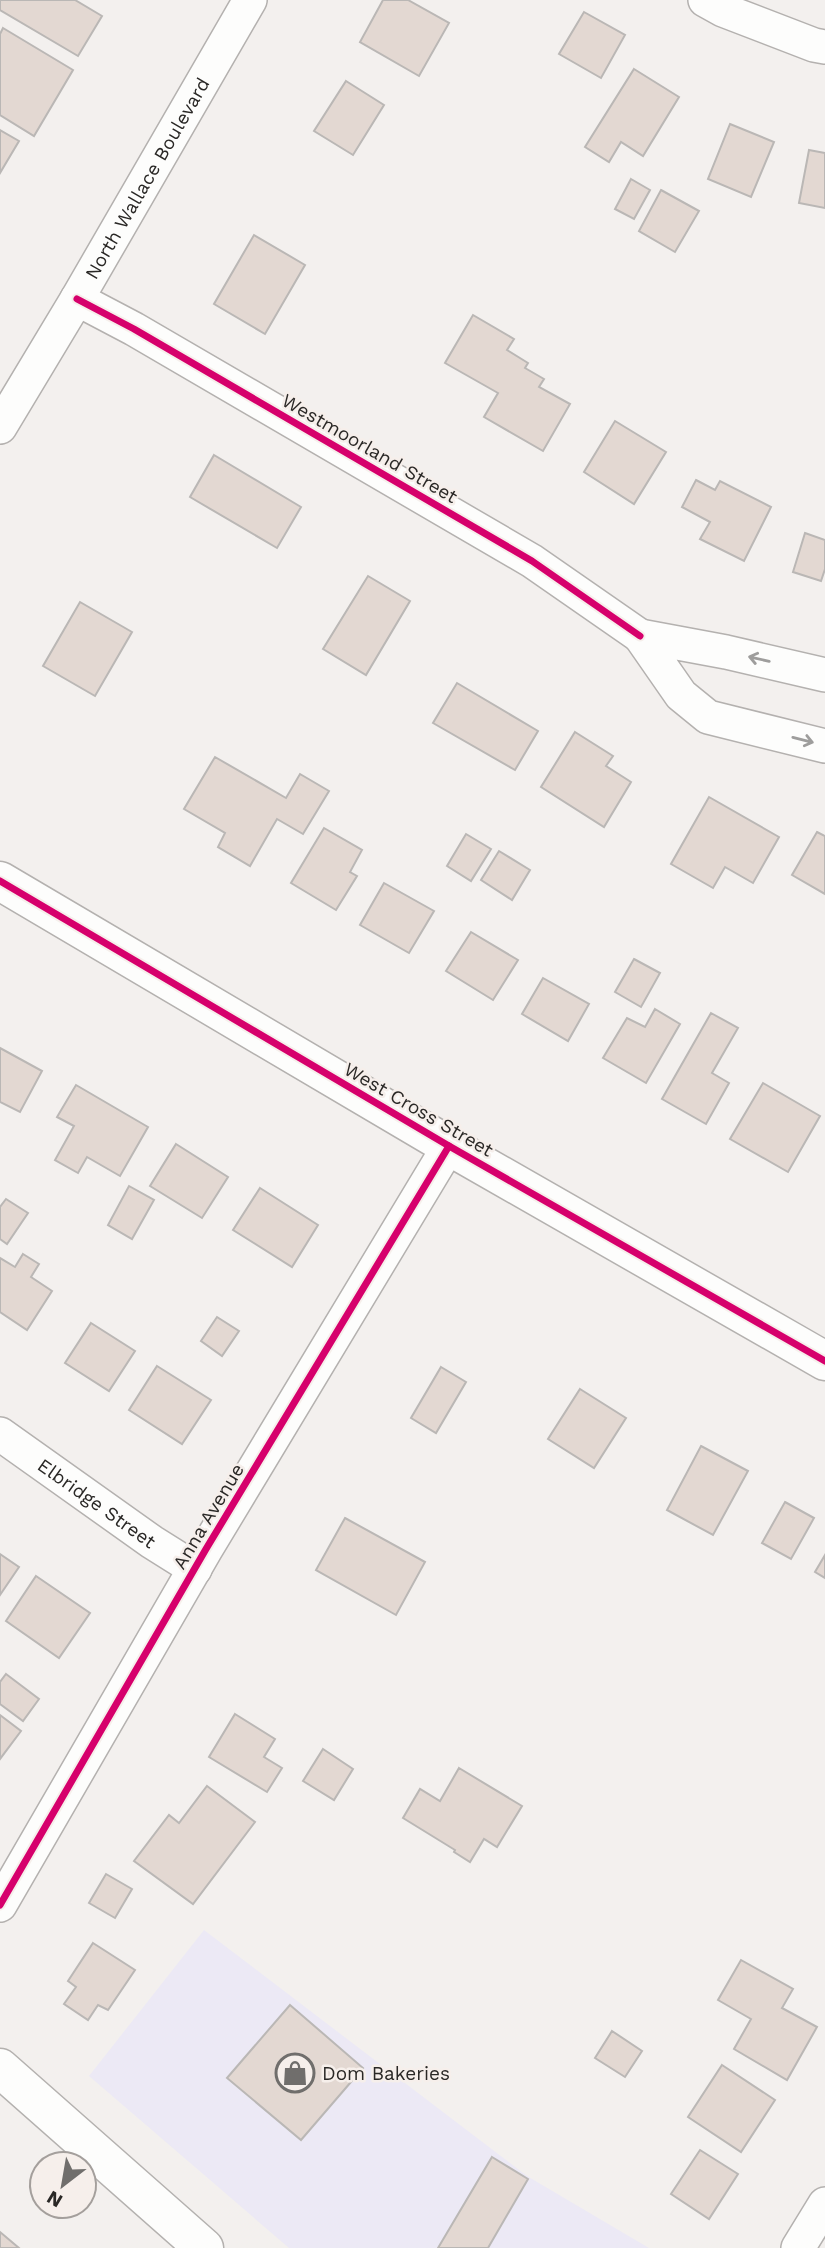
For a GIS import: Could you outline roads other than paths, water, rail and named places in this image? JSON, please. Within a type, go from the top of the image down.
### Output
[{"type":"main road","name":"West Cross Street","points":[[0,881],[449,1146],[825,1361]]},
{"type":"main road","points":[[0,2068],[204,2248]]},
{"type":"street","name":"North Wallace Boulevard","points":[[0,427],[10,387],[77,299],[250,0]]},
{"type":"street","points":[[705,0],[723,10],[825,47]]},
{"type":"street","name":"Westmoorland Street","points":[[77,299],[532,561],[640,636],[681,695],[708,717],[825,746]]},
{"type":"street","name":"Westmoorland Street","points":[[640,636],[825,675]]},
{"type":"street","name":"Anna Avenue","points":[[0,1905],[195,1569],[449,1146]]},
{"type":"street","name":"Elbridge Street","points":[[0,1434],[152,1542],[195,1569]]},
{"type":"street","points":[[798,2248],[825,2204]]},
{"type":"place","name":"Dom Bakeries","points":[[295,2073]]}]
